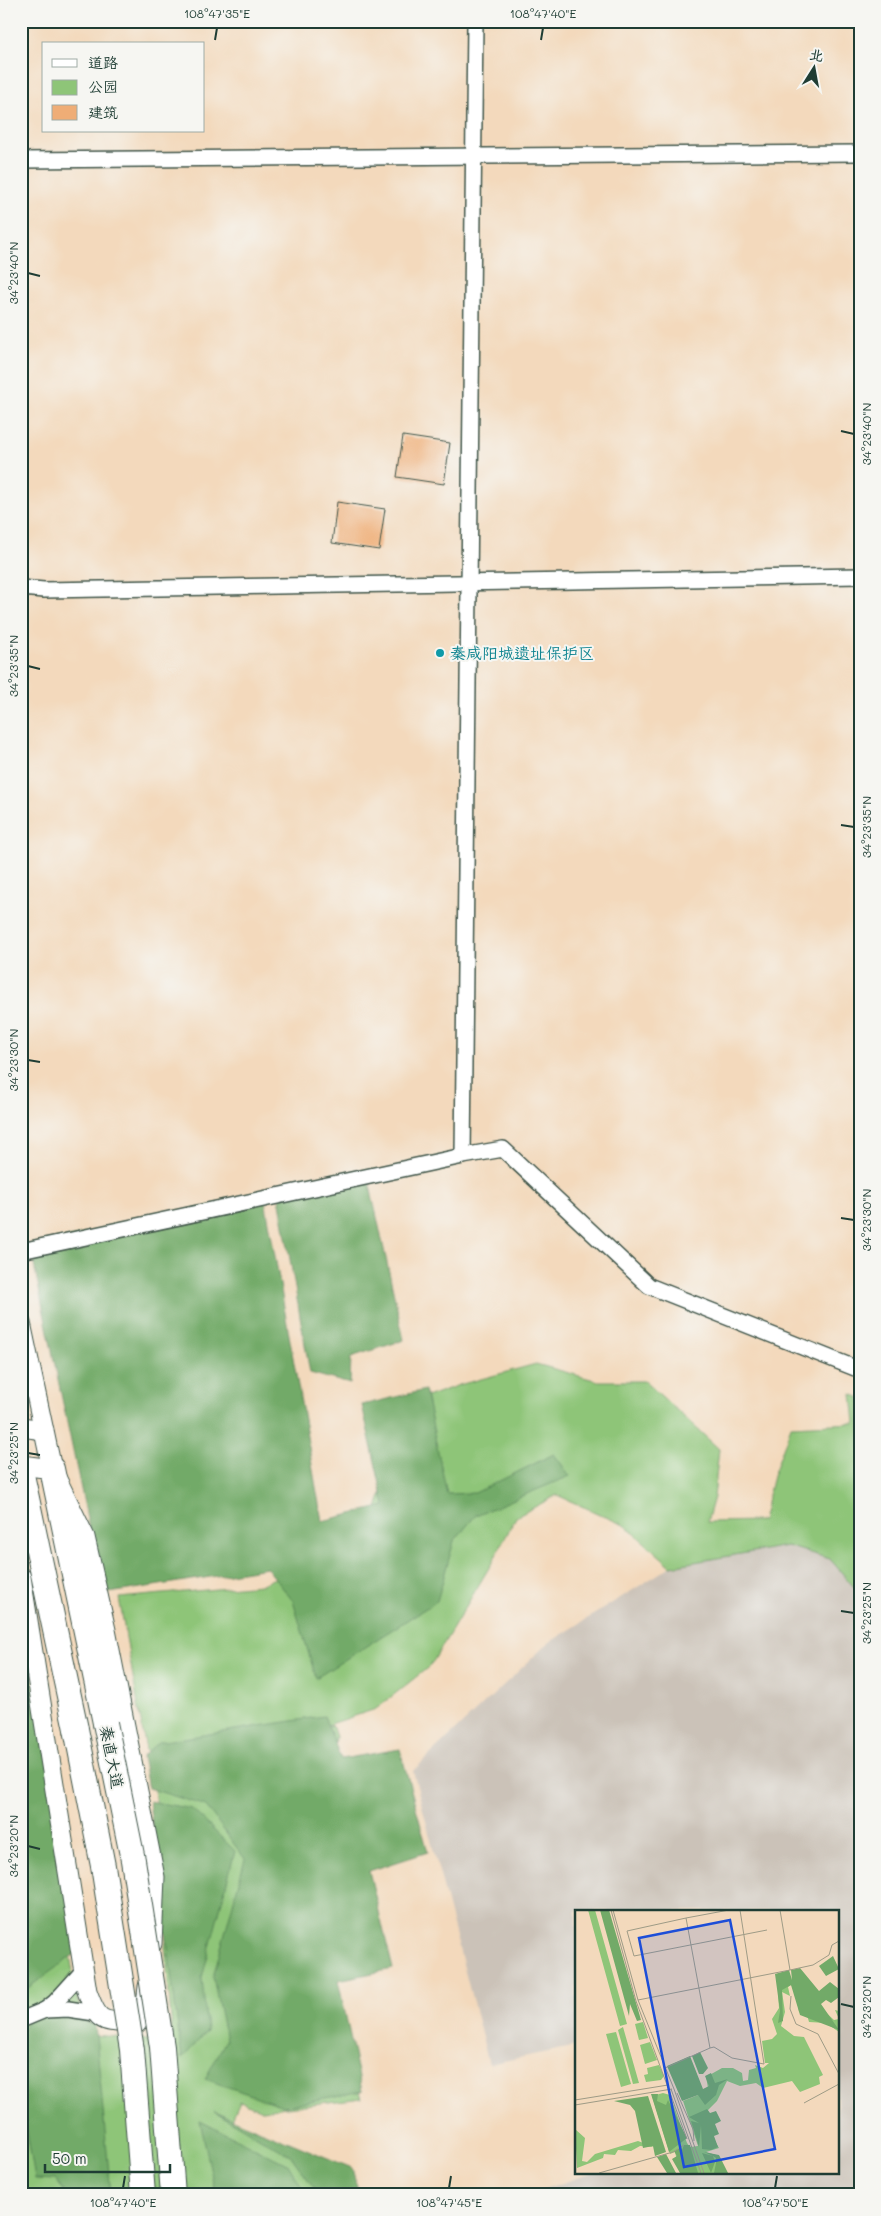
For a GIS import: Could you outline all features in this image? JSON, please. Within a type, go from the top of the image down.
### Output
[{"type":"main road","name":"秦直大道","points":[[52,1469],[133,1860],[162,2047],[173,2195]]},
{"type":"main road","name":"秦直大道","points":[[21,1470],[103,1866],[132,2050],[143,2195]]},
{"type":"street","points":[[463,1156],[475,21]]},
{"type":"street","points":[[21,160],[860,153]]},
{"type":"street","points":[[21,588],[44,590],[860,576]]},
{"type":"street","points":[[21,1251],[503,1149],[649,1286],[860,1370]]},
{"type":"street","name":"秦直大道","points":[[21,1323],[52,1469]]},
{"type":"street","points":[[21,1427],[44,1430]]},
{"type":"street","points":[[21,1465],[52,1469],[84,1537],[106,1630],[155,1876],[154,1918],[146,2006],[137,2023],[107,2021],[95,2013],[68,2009],[45,2010]]},
{"type":"street","points":[[21,1577],[87,1991],[95,2013]]},
{"type":"street","points":[[21,2020],[45,2010],[84,1971]]},
{"type":"shaded area","points":[[787,1546],[830,1559],[860,1594],[860,2195],[526,2195],[590,2174],[838,2174],[838,1910],[575,1910],[575,2046],[489,2064],[413,1771],[547,1644],[671,1566]]},
{"type":"green space","points":[[367,1172],[404,1340],[351,1357],[350,1384],[310,1373],[279,1197]]},
{"type":"green space","points":[[264,1194],[322,1521],[385,1506],[362,1405],[425,1390],[447,1494],[475,1493],[554,1454],[570,1476],[476,1515],[454,1541],[437,1601],[316,1678],[293,1601],[267,1568],[103,1594],[30,1246]]},
{"type":"green space","points":[[536,1364],[598,1381],[645,1381],[719,1449],[714,1497],[707,1522],[762,1521],[773,1476],[791,1426],[855,1423],[852,1394],[860,1398],[860,1594],[830,1559],[787,1546],[671,1566],[626,1526],[557,1495],[516,1517],[493,1561],[431,1665],[376,1709],[258,1748],[332,1725],[336,1737],[328,1824],[324,1977],[362,2098],[262,2110],[240,2101],[232,2119],[355,2195],[21,2195],[21,1608],[35,1691],[24,1694],[78,2001],[94,2035],[173,2042],[165,1946],[176,1889],[151,1778],[119,1598],[260,1585],[311,1561],[372,1524],[382,1493],[370,1418],[459,1385]]},
{"type":"green space","points":[[35,1691],[82,1949],[21,1993],[21,1694]]},
{"type":"green space","points":[[324,1716],[341,1759],[400,1749],[428,1852],[369,1871],[393,1969],[338,1980],[362,2091],[283,2106],[205,2079],[226,2040],[213,1977],[245,1859],[206,1806],[148,1788],[142,1757],[158,1742]]},
{"type":"green space","points":[[149,1801],[192,1809],[235,1851],[202,1978],[207,2031],[182,2059]]},
{"type":"green space","points":[[45,2011],[95,2024],[111,2195],[68,2195],[55,2180],[35,2179],[21,2097],[21,2032],[28,2020]]},
{"type":"green space","points":[[214,2111],[352,2168],[359,2195],[317,2195],[317,2192],[291,2156]]},
{"type":"green space","points":[[200,2121],[289,2165],[307,2195],[216,2195]]},
{"type":"building","points":[[403,436],[450,443],[444,484],[397,477]]},
{"type":"building","points":[[337,502],[385,509],[379,550],[332,543]]},
{"type":"place","name":"秦咸阳城遗址保护区","points":[[440,653]]}]
